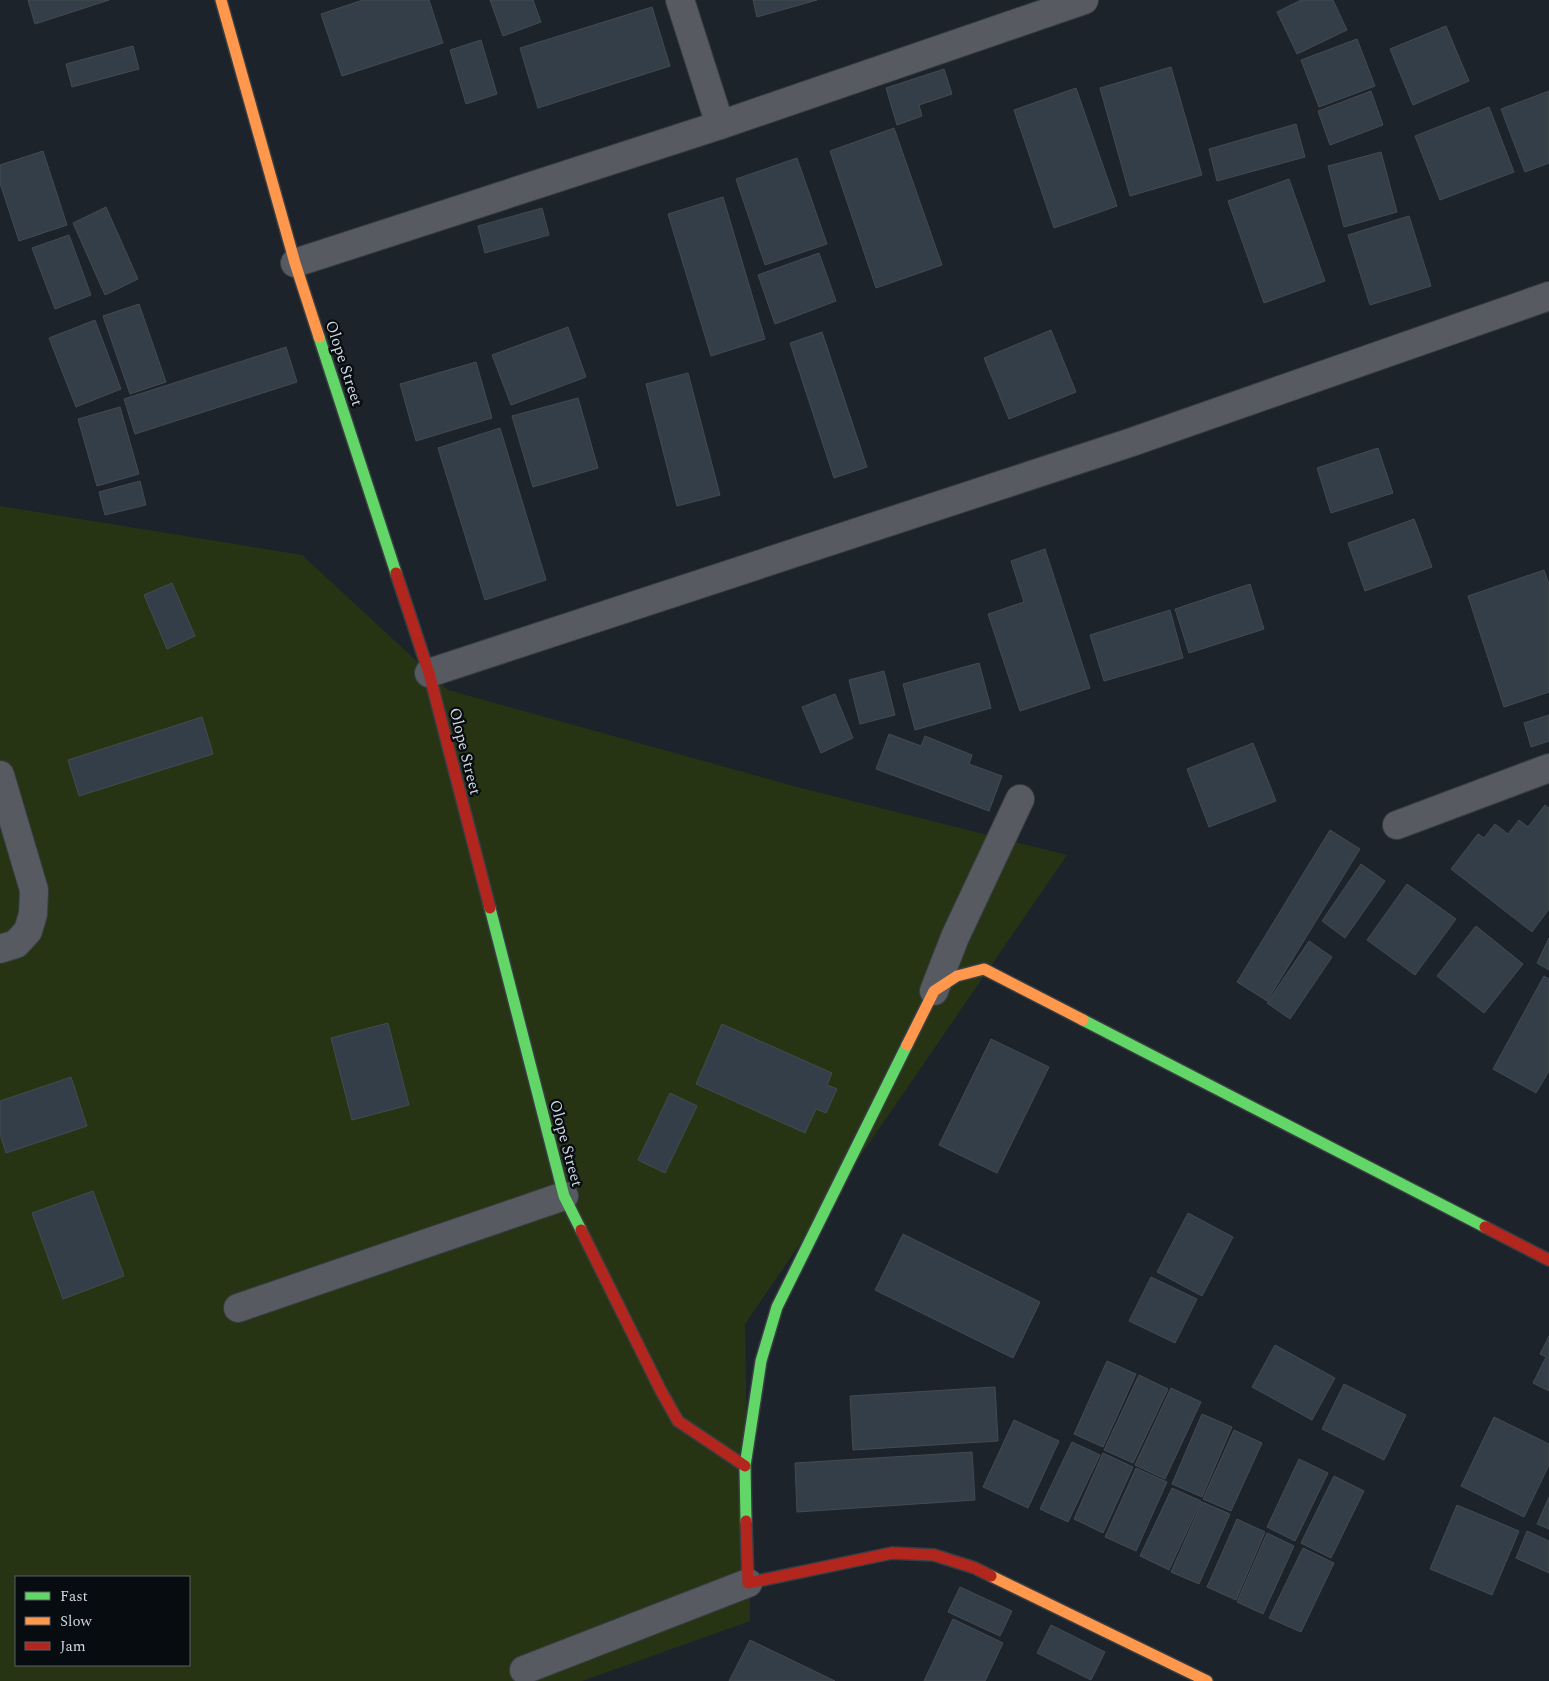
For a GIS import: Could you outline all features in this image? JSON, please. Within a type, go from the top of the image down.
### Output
[{"type":"street","name":"Olope Street","points":[[221,0],[296,263],[429,673],[564,1196],[661,1391],[678,1421],[745,1466]]},
{"type":"street","points":[[680,0],[720,125]]},
{"type":"street","points":[[296,263],[720,125],[1084,0]]},
{"type":"street","points":[[429,673],[1132,442],[1549,296]]},
{"type":"street","points":[[1397,825],[1549,768]]},
{"type":"street","points":[[0,775],[34,890],[33,914],[28,931],[16,944],[0,948]]},
{"type":"street","points":[[748,1583],[745,1466],[761,1360],[777,1307],[934,991],[955,937],[1020,798]]},
{"type":"street","points":[[934,991],[956,976],[984,969],[1549,1260]]},
{"type":"street","points":[[238,1308],[564,1196]]},
{"type":"street","points":[[524,1670],[748,1583],[892,1553],[934,1555],[975,1568],[1208,1681]]},
{"type":"green space","points":[[0,506],[302,555],[448,690],[797,787],[1067,855],[745,1324],[750,1621],[582,1681],[0,1681]]},
{"type":"building","points":[[28,0],[109,0],[35,24]]},
{"type":"building","points":[[363,0],[429,0],[443,43],[342,76],[321,14]]},
{"type":"building","points":[[490,0],[533,0],[541,22],[503,36]]},
{"type":"building","points":[[753,0],[817,0],[757,17]]},
{"type":"building","points":[[1301,0],[1333,0],[1347,30],[1297,54],[1277,12]]},
{"type":"building","points":[[652,7],[670,66],[538,108],[520,48]]},
{"type":"building","points":[[1446,26],[1469,81],[1413,105],[1390,49]]},
{"type":"building","points":[[1357,39],[1375,86],[1319,107],[1301,60]]},
{"type":"building","points":[[481,40],[497,94],[466,104],[450,50]]},
{"type":"building","points":[[133,46],[139,69],[72,87],[66,64]]},
{"type":"building","points":[[1171,67],[1202,175],[1130,196],[1100,88]]},
{"type":"building","points":[[944,69],[952,94],[919,105],[922,116],[897,125],[886,88]]},
{"type":"building","points":[[1076,88],[1117,206],[1054,228],[1014,110]]},
{"type":"building","points":[[1371,91],[1383,125],[1330,145],[1318,111]]},
{"type":"building","points":[[1549,91],[1549,163],[1525,172],[1501,109]]},
{"type":"building","points":[[1489,107],[1514,172],[1440,200],[1415,136]]},
{"type":"building","points":[[1296,124],[1305,157],[1217,181],[1209,149]]},
{"type":"building","points":[[894,128],[942,265],[876,288],[830,151]]},
{"type":"building","points":[[43,151],[67,225],[19,241],[0,183],[0,165]]},
{"type":"building","points":[[1381,152],[1397,212],[1344,227],[1328,166]]},
{"type":"building","points":[[797,158],[827,244],[765,265],[736,179]]},
{"type":"building","points":[[1289,179],[1325,281],[1264,303],[1228,201]]},
{"type":"building","points":[[723,197],[765,339],[711,356],[668,214]]},
{"type":"building","points":[[106,207],[138,279],[105,295],[73,223]]},
{"type":"building","points":[[542,208],[549,235],[485,253],[478,226]]},
{"type":"building","points":[[1409,216],[1431,286],[1370,305],[1348,235]]},
{"type":"building","points":[[69,235],[91,295],[55,309],[32,248]]},
{"type":"building","points":[[819,253],[836,301],[775,324],[758,275]]},
{"type":"building","points":[[139,304],[166,382],[130,394],[103,316]]},
{"type":"building","points":[[95,320],[121,389],[76,407],[49,338]]},
{"type":"building","points":[[568,327],[586,377],[511,405],[492,355]]},
{"type":"building","points":[[1051,330],[1076,392],[1009,419],[984,358]]},
{"type":"building","points":[[822,332],[867,467],[834,478],[790,343]]},
{"type":"building","points":[[286,347],[297,382],[135,434],[124,399]]},
{"type":"building","points":[[476,362],[492,418],[416,441],[400,384]]},
{"type":"building","points":[[688,373],[720,495],[677,506],[646,384]]},
{"type":"building","points":[[578,398],[598,468],[533,487],[512,416]]},
{"type":"building","points":[[120,407],[139,474],[97,486],[78,419]]},
{"type":"building","points":[[500,428],[546,580],[485,600],[438,448]]},
{"type":"building","points":[[1378,448],[1393,493],[1331,513],[1317,468]]},
{"type":"building","points":[[140,481],[146,505],[105,515],[99,492]]},
{"type":"building","points":[[1414,519],[1432,567],[1365,591],[1348,543]]},
{"type":"building","points":[[1045,549],[1090,688],[1020,711],[988,614],[1024,602],[1011,561]]},
{"type":"building","points":[[1544,570],[1549,584],[1549,692],[1504,707],[1468,596]]},
{"type":"building","points":[[172,583],[195,636],[167,649],[144,595]]},
{"type":"building","points":[[1250,584],[1264,629],[1189,653],[1175,609]]},
{"type":"building","points":[[1170,610],[1183,658],[1104,681],[1090,635]]},
{"type":"building","points":[[979,663],[991,708],[915,730],[903,684]]},
{"type":"building","points":[[884,671],[895,715],[860,724],[849,680]]},
{"type":"building","points":[[835,694],[853,738],[821,753],[802,707]]},
{"type":"building","points":[[1549,715],[1549,741],[1531,747],[1524,723]]},
{"type":"building","points":[[202,717],[213,754],[79,796],[68,760]]},
{"type":"building","points":[[889,734],[921,746],[925,736],[972,755],[969,764],[1002,776],[989,811],[876,769]]},
{"type":"building","points":[[1253,743],[1276,801],[1209,827],[1187,769]]},
{"type":"building","points":[[1545,805],[1549,808],[1549,909],[1532,932],[1451,869],[1478,834],[1484,838],[1495,824],[1508,834],[1519,820],[1528,827]]},
{"type":"building","points":[[1330,830],[1360,849],[1267,1001],[1237,982]]},
{"type":"building","points":[[1361,864],[1385,881],[1345,938],[1322,921]]},
{"type":"building","points":[[1407,884],[1456,919],[1415,975],[1367,940]]},
{"type":"building","points":[[1476,926],[1523,964],[1484,1013],[1437,976]]},
{"type":"building","points":[[1549,938],[1549,970],[1537,963]]},
{"type":"building","points":[[1309,941],[1332,957],[1290,1019],[1267,1003]]},
{"type":"building","points":[[1544,976],[1549,979],[1549,1071],[1536,1093],[1493,1069]]},
{"type":"building","points":[[388,1023],[409,1105],[352,1120],[331,1038]]},
{"type":"building","points":[[722,1024],[832,1073],[827,1085],[837,1089],[826,1113],[816,1109],[805,1133],[696,1084]]},
{"type":"building","points":[[991,1039],[1049,1067],[997,1173],[939,1145]]},
{"type":"building","points":[[71,1077],[87,1126],[6,1153],[0,1134],[0,1101]]},
{"type":"building","points":[[670,1093],[697,1106],[665,1173],[638,1160]]},
{"type":"building","points":[[93,1191],[124,1276],[63,1299],[32,1213]]},
{"type":"building","points":[[1188,1213],[1233,1237],[1202,1296],[1157,1272]]},
{"type":"building","points":[[903,1234],[1040,1302],[1013,1358],[875,1290]]},
{"type":"building","points":[[1151,1277],[1197,1299],[1175,1343],[1129,1321]]},
{"type":"building","points":[[1549,1336],[1549,1391],[1533,1383],[1546,1357],[1540,1354]]},
{"type":"building","points":[[1275,1345],[1335,1378],[1312,1420],[1252,1387]]},
{"type":"building","points":[[1107,1361],[1136,1374],[1103,1447],[1074,1434]]},
{"type":"building","points":[[1139,1375],[1168,1389],[1133,1463],[1104,1450]]},
{"type":"building","points":[[1344,1384],[1406,1415],[1384,1460],[1322,1429]]},
{"type":"building","points":[[995,1387],[998,1441],[853,1450],[850,1396]]},
{"type":"building","points":[[1171,1388],[1201,1402],[1165,1479],[1135,1465]]},
{"type":"building","points":[[1202,1414],[1232,1427],[1202,1497],[1172,1484]]},
{"type":"building","points":[[1494,1417],[1549,1444],[1549,1465],[1524,1517],[1461,1486]]},
{"type":"building","points":[[1014,1420],[1059,1441],[1028,1508],[983,1487]]},
{"type":"building","points":[[1234,1430],[1262,1443],[1231,1511],[1203,1499]]},
{"type":"building","points":[[1072,1442],[1100,1455],[1068,1522],[1040,1509]]},
{"type":"building","points":[[972,1452],[975,1500],[797,1512],[795,1463]]},
{"type":"building","points":[[1103,1453],[1133,1467],[1103,1533],[1074,1519]]},
{"type":"building","points":[[1299,1459],[1328,1473],[1295,1541],[1267,1527]]},
{"type":"building","points":[[1136,1468],[1167,1482],[1136,1551],[1105,1537]]},
{"type":"building","points":[[1334,1476],[1364,1491],[1331,1558],[1301,1543]]},
{"type":"building","points":[[1172,1488],[1201,1501],[1169,1570],[1140,1556]]},
{"type":"building","points":[[1549,1497],[1549,1529],[1537,1524]]},
{"type":"building","points":[[1202,1502],[1230,1514],[1199,1584],[1171,1572]]},
{"type":"building","points":[[1457,1505],[1519,1531],[1492,1595],[1430,1569]]},
{"type":"building","points":[[1237,1519],[1265,1532],[1236,1600],[1207,1587]]},
{"type":"building","points":[[1527,1531],[1549,1541],[1549,1573],[1516,1558]]},
{"type":"building","points":[[1267,1533],[1294,1546],[1263,1614],[1237,1602]]},
{"type":"building","points":[[1303,1548],[1334,1563],[1301,1632],[1269,1618]]},
{"type":"building","points":[[960,1587],[1012,1611],[1000,1636],[948,1612]]},
{"type":"building","points":[[953,1619],[1003,1643],[985,1681],[924,1681]]},
{"type":"building","points":[[1051,1625],[1105,1652],[1091,1680],[1037,1653]]},
{"type":"building","points":[[750,1640],[835,1681],[729,1681]]},
{"type":"traffic: fast","points":[[319,337],[396,573]]},
{"type":"traffic: fast","points":[[490,908],[564,1196],[581,1230]]},
{"type":"traffic: fast","points":[[1083,1020],[1485,1227]]},
{"type":"traffic: fast","points":[[746,1521],[745,1466],[761,1361],[777,1307],[907,1045]]},
{"type":"traffic: slow","points":[[221,0],[295,263],[319,337]]},
{"type":"traffic: slow","points":[[907,1045],[934,991],[957,976],[984,969],[1083,1020]]},
{"type":"traffic: slow","points":[[991,1576],[1207,1681]]},
{"type":"traffic: jam","points":[[396,573],[429,673],[490,908]]},
{"type":"traffic: jam","points":[[1485,1227],[1549,1260]]},
{"type":"traffic: jam","points":[[581,1230],[661,1391],[678,1421],[745,1466]]},
{"type":"traffic: jam","points":[[746,1521],[748,1583],[892,1553],[934,1555],[975,1568],[991,1576]]}]
